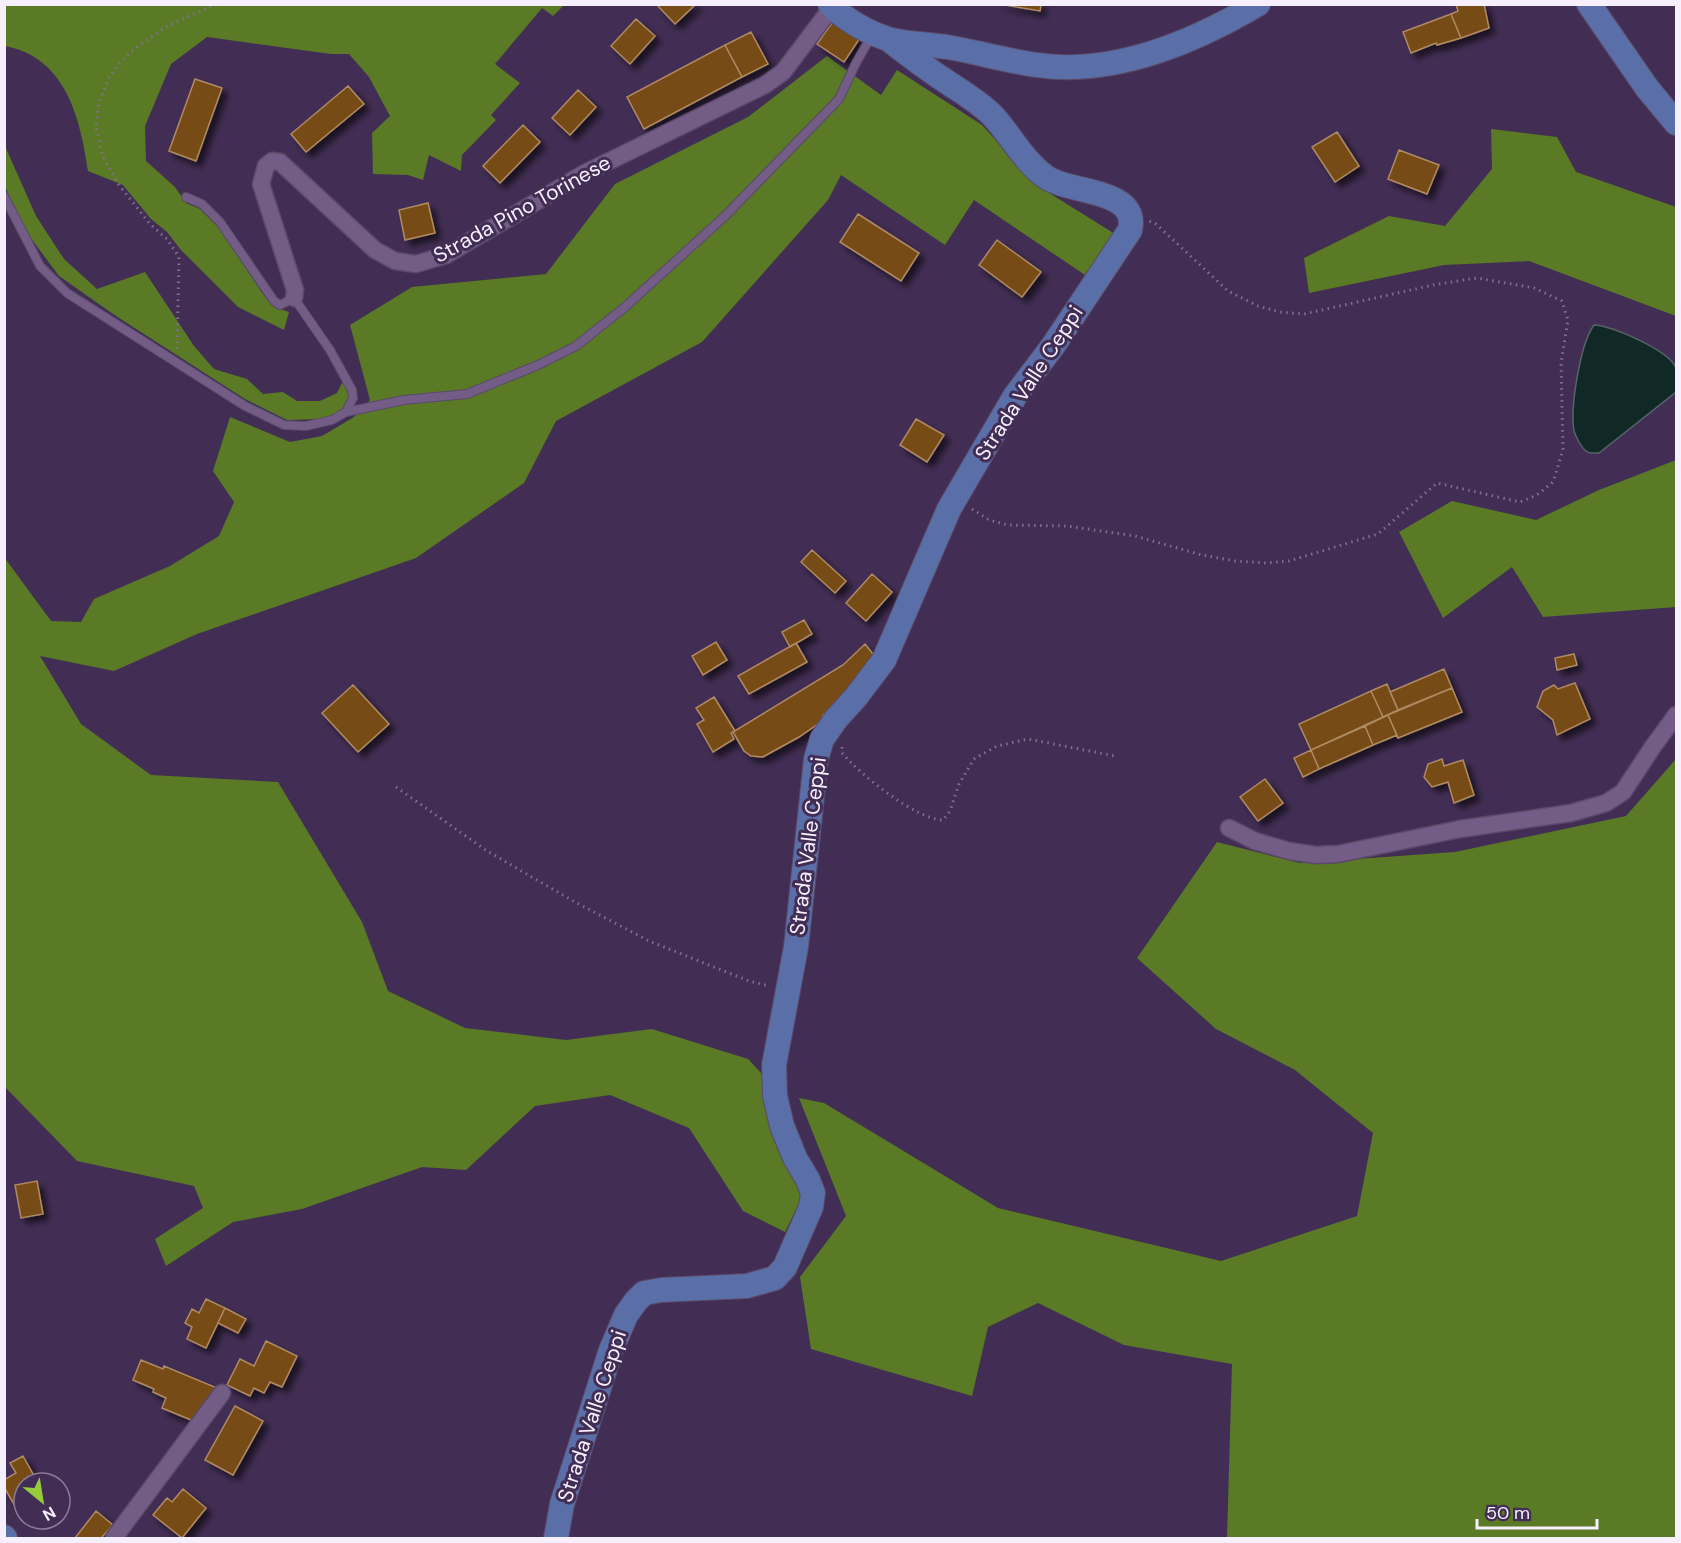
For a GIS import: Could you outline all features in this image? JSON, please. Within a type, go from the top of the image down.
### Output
[{"type":"street","name":"Strada Pino Torinese","points":[[294,298],[295,290],[261,184],[266,166],[272,161],[280,162],[375,250],[395,261],[416,264],[446,255],[585,173],[765,85],[783,72],[831,6],[859,26],[881,36],[1038,65],[1076,67],[1124,60],[1171,46],[1234,18],[1258,4]]},
{"type":"street","points":[[1589,4],[1647,88],[1677,123]]},
{"type":"street","points":[[881,36],[975,101],[992,116],[1031,164],[1048,179],[1065,186],[1118,200],[1126,206],[1129,213]]},
{"type":"street","name":"Strada Valle Ceppi","points":[[556,1539],[562,1504],[611,1350],[626,1315],[644,1293],[747,1286],[775,1278],[785,1267],[811,1207],[813,1193],[782,1126],[774,1096],[774,1065],[796,947],[816,759],[822,739],[836,718],[856,697],[884,660],[949,509],[1015,396],[1053,346],[1126,238],[1132,222],[1129,213]]},
{"type":"street","points":[[1229,828],[1255,842],[1316,855],[1338,854],[1460,829],[1572,813],[1606,802],[1623,792],[1677,715]]},
{"type":"street","points":[[114,1539],[222,1393]]},
{"type":"lane","points":[[4,196],[40,266],[67,293],[245,406],[284,425],[306,426],[332,420],[346,412],[404,400],[467,394],[538,365],[576,346],[625,307],[724,216],[839,99],[856,63],[881,36]]},
{"type":"lane","points":[[186,197],[202,204],[220,222],[274,301],[280,305],[294,298],[330,350],[352,390],[353,398],[346,412]]},
{"type":"path","points":[[177,363],[179,257],[167,239],[150,224],[119,185],[103,157],[96,127],[99,102],[110,75],[130,52],[166,27],[215,4]]},
{"type":"path","points":[[956,497],[989,520],[998,523],[1067,526],[1134,536],[1202,555],[1235,561],[1266,563],[1289,561],[1378,534],[1437,483],[1520,502],[1538,495],[1553,482],[1563,450],[1561,363],[1568,320],[1562,301],[1534,288],[1477,278],[1433,285],[1304,314],[1280,312],[1258,306],[1228,291],[1156,224],[1129,213]]},
{"type":"path","points":[[842,744],[842,753],[855,768],[897,799],[934,819],[943,820],[950,811],[959,784],[974,759],[997,746],[1028,740],[1115,756]]},
{"type":"path","points":[[396,787],[487,851],[575,902],[649,941],[749,981],[788,991]]},
{"type":"green space","points":[[4,5],[564,5],[553,16],[542,8],[495,64],[520,83],[491,115],[496,120],[462,155],[461,171],[429,155],[423,180],[408,175],[373,174],[372,133],[390,116],[369,77],[349,54],[331,54],[207,37],[171,64],[145,126],[146,161],[175,187],[186,203],[200,209],[218,227],[274,307],[289,312],[284,330],[238,307],[181,250],[167,232],[151,219],[123,185],[88,171],[74,111],[56,77],[43,63],[26,53],[5,46]]},
{"type":"green space","points":[[827,56],[881,95],[897,70],[982,125],[1038,186],[1115,234],[1085,275],[974,200],[945,245],[841,175],[828,200],[702,342],[556,421],[524,483],[416,558],[197,634],[114,671],[40,656],[81,724],[151,775],[278,782],[362,922],[388,991],[465,1028],[566,1040],[652,1029],[748,1059],[762,1074],[781,1143],[805,1191],[785,1232],[743,1211],[689,1128],[610,1095],[535,1106],[466,1170],[422,1167],[302,1209],[233,1222],[166,1266],[155,1239],[203,1208],[194,1186],[77,1161],[5,1087],[4,557],[51,621],[81,622],[94,599],[170,566],[219,536],[234,502],[213,471],[230,417],[290,442],[322,436],[354,417],[370,400],[350,325],[412,287],[546,274],[615,184],[748,117]]},
{"type":"green space","points":[[1491,129],[1557,137],[1576,172],[1676,207],[1676,316],[1529,261],[1444,265],[1309,293],[1304,258],[1389,216],[1445,226],[1492,169]]},
{"type":"green space","points":[[5,146],[36,216],[64,259],[97,289],[145,272],[194,346],[214,369],[247,379],[263,394],[283,392],[297,401],[320,401],[337,393],[343,381],[350,394],[342,411],[321,419],[287,420],[245,399],[116,316],[59,276],[27,233],[5,187]]},
{"type":"green space","points":[[1676,460],[1676,607],[1543,617],[1512,567],[1443,618],[1399,532],[1452,501],[1536,520],[1599,490]]},
{"type":"green space","points":[[1676,759],[1676,1538],[1227,1538],[1232,1364],[1124,1345],[1038,1303],[988,1327],[972,1396],[811,1349],[800,1277],[846,1216],[799,1098],[824,1103],[998,1208],[1221,1261],[1357,1216],[1373,1133],[1295,1070],[1216,1029],[1137,958],[1217,842],[1300,863],[1455,852],[1626,816]]},
{"type":"shaded area","points":[[1594,325],[1613,329],[1652,347],[1671,361],[1676,368],[1677,377],[1676,392],[1599,453],[1589,453],[1574,431],[1573,407],[1580,361]]},
{"type":"building","points":[[660,4],[696,4],[675,24],[658,6]]},
{"type":"building","points":[[999,4],[1041,4],[1040,11]]},
{"type":"building","points":[[1456,4],[1484,4],[1489,28],[1461,38],[1451,14],[1458,11]]},
{"type":"building","points":[[1451,14],[1461,38],[1437,45],[1436,43],[1411,53],[1403,32]]},
{"type":"building","points":[[636,19],[655,36],[630,64],[611,46]]},
{"type":"building","points":[[834,20],[860,38],[844,62],[817,44]]},
{"type":"building","points":[[751,32],[768,64],[742,77],[725,45]]},
{"type":"building","points":[[725,45],[742,77],[644,129],[627,97]]},
{"type":"building","points":[[195,79],[222,88],[196,161],[169,151]]},
{"type":"building","points":[[348,86],[364,104],[306,152],[291,134]]},
{"type":"building","points":[[578,90],[596,107],[570,135],[552,118]]},
{"type":"building","points":[[523,125],[540,142],[500,183],[483,166]]},
{"type":"building","points":[[1337,132],[1359,166],[1335,182],[1312,147]]},
{"type":"building","points":[[1399,150],[1439,165],[1427,194],[1388,179]]},
{"type":"building","points":[[428,203],[435,233],[405,240],[399,210]]},
{"type":"building","points":[[858,214],[919,253],[901,281],[840,242]]},
{"type":"building","points":[[997,240],[1041,272],[1022,297],[979,265]]},
{"type":"building","points":[[916,419],[944,435],[927,462],[900,445]]},
{"type":"building","points":[[812,550],[846,581],[835,593],[801,562]]},
{"type":"building","points":[[872,574],[892,592],[866,621],[846,603]]},
{"type":"building","points":[[804,620],[812,634],[790,647],[782,632]]},
{"type":"building","points":[[716,642],[727,660],[703,675],[692,656]]},
{"type":"building","points":[[796,643],[807,662],[749,694],[738,676]]},
{"type":"building","points":[[865,644],[877,659],[853,695],[823,715],[825,719],[799,737],[763,757],[751,756],[744,751],[733,732],[843,665]]},
{"type":"building","points":[[1574,654],[1577,665],[1557,670],[1555,658]]},
{"type":"building","points":[[1444,669],[1452,688],[1398,710],[1390,692]]},
{"type":"building","points":[[1575,683],[1590,719],[1557,735],[1553,720],[1537,707],[1543,691],[1554,685],[1558,689]]},
{"type":"building","points":[[1387,684],[1398,710],[1383,717],[1371,691]]},
{"type":"building","points":[[353,685],[389,724],[358,752],[322,713]]},
{"type":"building","points":[[1452,688],[1462,712],[1398,738],[1388,715]]},
{"type":"building","points":[[1371,691],[1383,717],[1311,750],[1299,724]]},
{"type":"building","points":[[714,697],[735,731],[731,733],[734,739],[713,752],[697,724],[704,720],[696,708]]},
{"type":"building","points":[[1388,715],[1397,735],[1373,745],[1365,726]]},
{"type":"building","points":[[1365,726],[1373,745],[1319,769],[1311,750]]},
{"type":"building","points":[[1311,750],[1319,769],[1303,777],[1294,758]]},
{"type":"building","points":[[1442,759],[1444,766],[1463,760],[1474,795],[1454,803],[1448,782],[1432,787],[1424,777],[1428,764]]},
{"type":"building","points":[[1265,779],[1283,803],[1258,821],[1240,797]]},
{"type":"building","points":[[37,1181],[43,1214],[21,1218],[15,1185]]},
{"type":"building","points":[[206,1299],[225,1308],[206,1348],[187,1339],[192,1327],[185,1323],[192,1309],[199,1313]]},
{"type":"building","points":[[225,1308],[246,1319],[238,1333],[218,1323]]},
{"type":"building","points":[[266,1341],[297,1356],[282,1387],[270,1382],[264,1393],[254,1388],[250,1396],[227,1385],[240,1359],[254,1366]]},
{"type":"building","points":[[141,1360],[163,1369],[164,1366],[217,1388],[196,1422],[162,1408],[166,1398],[153,1392],[154,1389],[133,1380]]},
{"type":"building","points":[[235,1406],[263,1421],[233,1475],[205,1460]]},
{"type":"building","points":[[23,1456],[31,1471],[15,1471],[10,1463]]},
{"type":"building","points":[[12,1475],[12,1501],[4,1487],[4,1480]]},
{"type":"building","points":[[183,1489],[206,1508],[182,1538],[153,1515],[167,1498],[172,1502]]},
{"type":"building","points":[[96,1511],[113,1525],[102,1537],[104,1538],[75,1538]]}]
